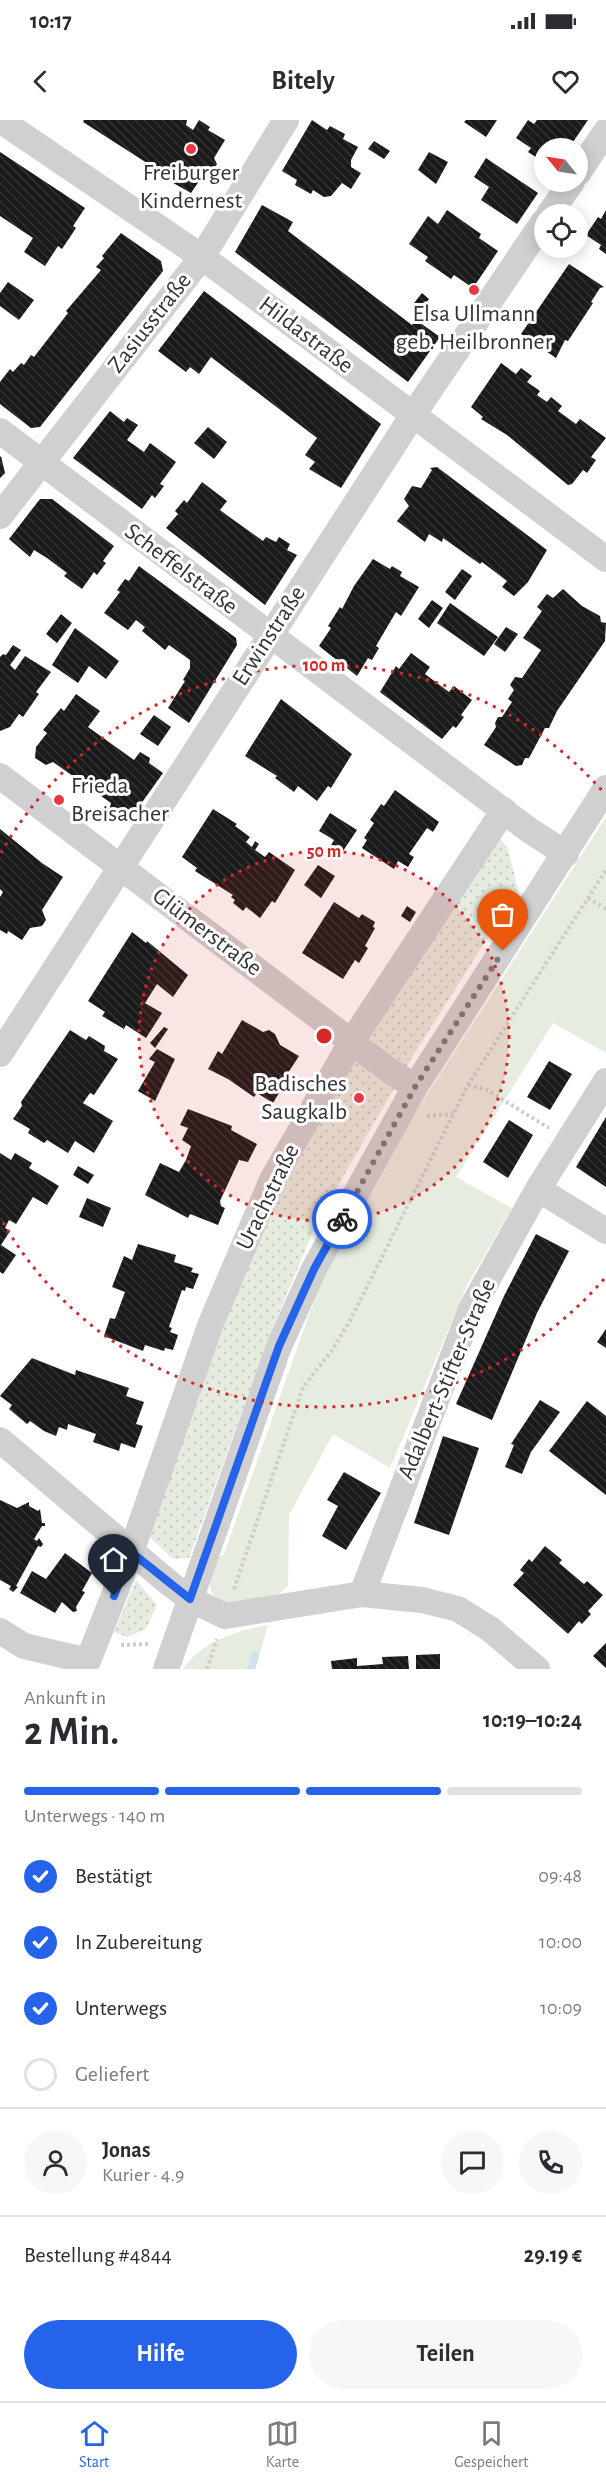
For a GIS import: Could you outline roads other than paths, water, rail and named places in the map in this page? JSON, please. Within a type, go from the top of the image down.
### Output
[{"type":"street","name":"Hildastraße","points":[[0,120],[202,257],[606,559]]},
{"type":"street","name":"Zasiusstraße","points":[[0,516],[202,257],[286,120]]},
{"type":"street","points":[[588,158],[606,131]]},
{"type":"street","name":"Erwinstraße","points":[[0,1054],[413,415],[534,236]]},
{"type":"street","name":"Scheffelstraße","points":[[0,431],[269,636],[566,854]]},
{"type":"street","name":"Glümerstraße","points":[[0,776],[415,1087]]},
{"type":"street","points":[[171,1657],[279,1346],[314,1269],[415,1087],[566,854],[606,788]]},
{"type":"street","name":"Urachstraße","points":[[0,1631],[24,1646],[88,1661],[131,1552],[211,1323],[267,1191],[351,1041],[504,810]]},
{"type":"street","name":"Adalbert-Stifter-Straße","points":[[362,1594],[471,1309],[538,1189],[606,1081]]},
{"type":"street","points":[[538,1189],[606,1231]]},
{"type":"street","points":[[0,1440],[131,1552],[190,1599],[225,1616],[362,1594],[422,1600],[458,1609],[490,1629],[537,1669]]},
{"type":"waterway","points":[[251,1669],[255,1656]]},
{"type":"place","name":"Freiburger Kindernest","points":[[191,149]]},
{"type":"place","name":"Elsa Ullmann geb. Heilbronner","points":[[474,290]]},
{"type":"place","name":"Frieda Breisacher","points":[[59,800]]},
{"type":"place","name":"Badisches Saugkalb","points":[[359,1098]]}]
